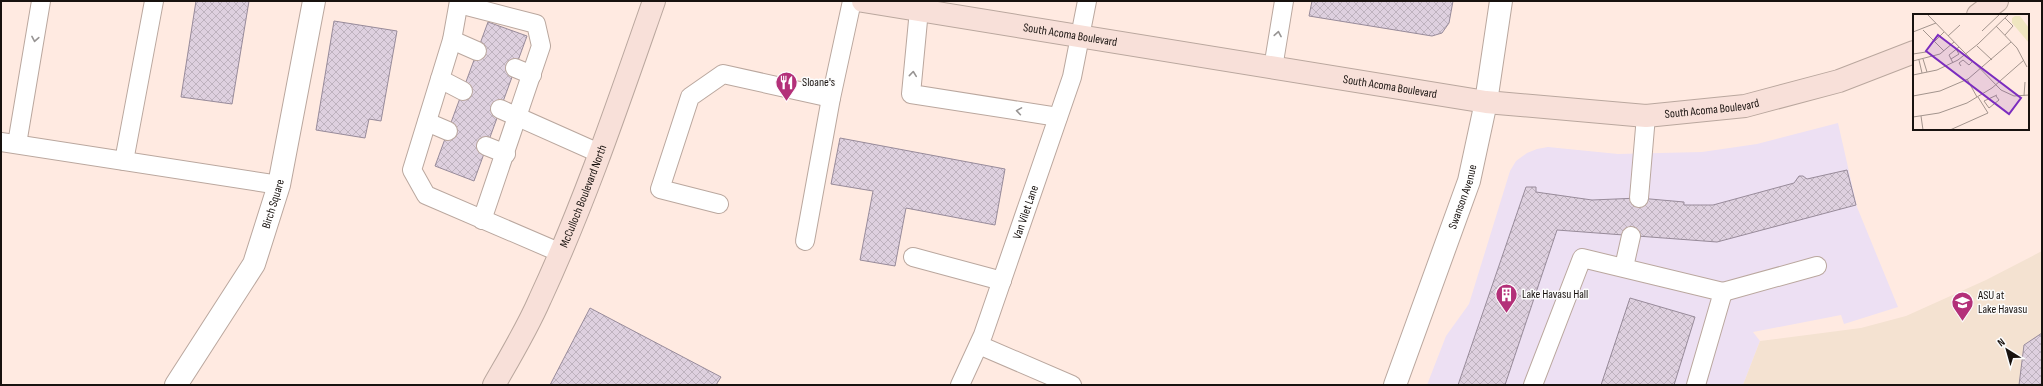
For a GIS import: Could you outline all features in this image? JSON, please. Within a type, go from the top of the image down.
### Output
[{"type":"main road","name":"McCulloch Boulevard North","points":[[494,385],[540,301],[561,253],[601,154],[654,1]]},
{"type":"main road","name":"South Acoma Boulevard","points":[[863,1],[1486,102],[1646,116],[1745,106],[1839,81],[1913,52]]},
{"type":"main road","points":[[1979,14],[1997,1]]},
{"type":"street","name":"Birch Square","points":[[176,385],[254,264],[280,186],[314,1]]},
{"type":"street","name":"Swanson Avenue","points":[[1395,385],[1469,181],[1486,102],[1501,1]]},
{"type":"lane","points":[[41,1],[9,143],[280,186]]},
{"type":"lane","points":[[124,161],[154,1]]},
{"type":"lane","points":[[805,241],[831,98],[852,1]]},
{"type":"lane","name":"Van Vilet Lane","points":[[960,385],[978,345],[1002,281],[1072,77],[1088,1]]},
{"type":"lane","points":[[1272,68],[1284,1]]},
{"type":"lane","points":[[482,220],[506,154],[541,46],[536,24],[459,3],[452,40],[412,170],[426,195],[482,220],[561,253]]},
{"type":"lane","points":[[919,10],[911,94],[1058,117]]},
{"type":"lane","points":[[452,40],[477,51]]},
{"type":"lane","points":[[515,68],[532,75]]},
{"type":"lane","points":[[719,204],[660,189],[690,97],[724,74],[831,98]]},
{"type":"lane","points":[[440,79],[463,91]]},
{"type":"lane","points":[[500,109],[601,154]]},
{"type":"lane","points":[[1639,198],[1646,116]]},
{"type":"lane","points":[[427,122],[448,130]]},
{"type":"lane","points":[[486,146],[506,154]]},
{"type":"lane","points":[[1624,267],[1631,236]]},
{"type":"lane","points":[[913,257],[1002,281]]},
{"type":"lane","points":[[1533,385],[1582,258],[1723,292],[1817,266]]},
{"type":"lane","points":[[1696,385],[1723,292]]},
{"type":"lane","points":[[978,345],[1072,385]]},
{"type":"shaded area","points":[[1838,123],[1857,207],[1898,307],[1844,324],[1841,315],[1753,332],[1760,341],[1743,385],[1427,385],[1446,336],[1469,304],[1510,171],[1516,161],[1527,153],[1548,147],[1618,154],[1702,152],[1757,144]]},
{"type":"shaded area","name":"ASU at Lake Havasu","points":[[2042,251],[2042,385],[1743,385],[1760,341],[1861,328],[1906,316],[1986,280]]},
{"type":"building","points":[[196,1],[249,1],[232,104],[181,97]]},
{"type":"building","points":[[1312,1],[1453,1],[1449,23],[1442,33],[1432,36],[1309,16]]},
{"type":"building","points":[[334,21],[397,31],[381,121],[369,119],[365,138],[316,130]]},
{"type":"building","points":[[488,22],[527,36],[474,181],[435,166]]},
{"type":"building","points":[[840,138],[1005,169],[995,225],[906,208],[895,266],[860,260],[873,191],[831,184]]},
{"type":"building","name":"Lake Havasu Hall","points":[[1847,170],[1856,205],[1717,242],[1557,230],[1505,385],[1458,385],[1526,187],[1536,187],[1536,192],[1592,200],[1639,198],[1684,202],[1684,205],[1713,205],[1794,183],[1799,176],[1803,176],[1807,179]]},
{"type":"building","points":[[1630,298],[1695,317],[1674,385],[1601,385]]},
{"type":"building","points":[[590,308],[721,377],[716,385],[550,385]]},
{"type":"building","points":[[2042,333],[2042,385],[2019,385],[2024,345]]},
{"type":"place","name":"Sloane's","points":[[787,102]]},
{"type":"place","name":"Lake Havasu Hall","points":[[1506,314]]},
{"type":"place","name":"ASU at Lake Havasu","points":[[1963,322]]}]
